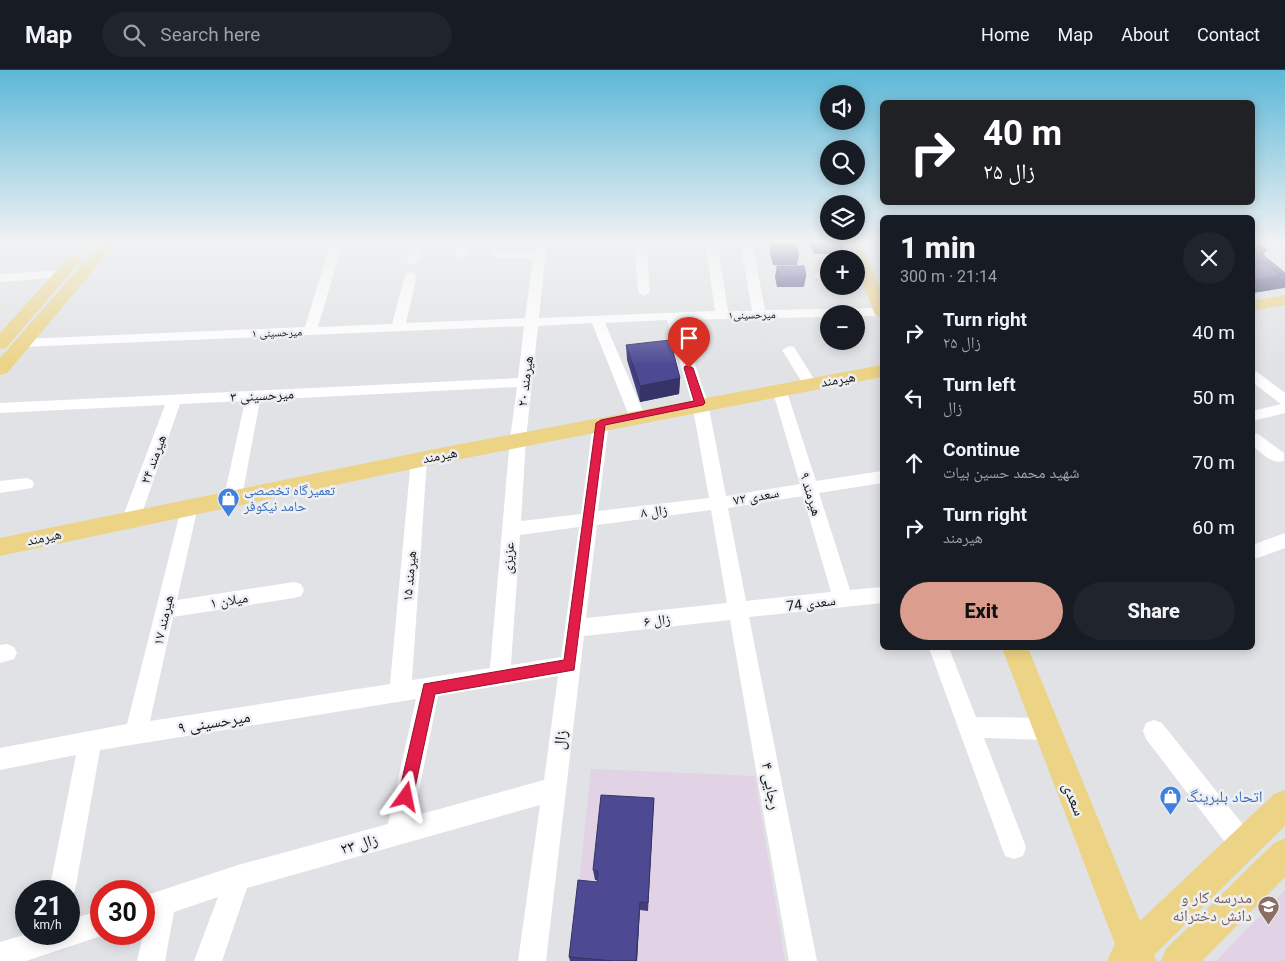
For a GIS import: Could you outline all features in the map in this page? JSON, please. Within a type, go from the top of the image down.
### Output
[{"type":"main road","points":[[0,344],[53,283]]},
{"type":"main road","points":[[0,369],[75,283]]},
{"type":"main road","points":[[867,283],[880,308]]},
{"type":"main road","points":[[1255,305],[1285,300]]},
{"type":"main road","points":[[31,307],[54,307]]},
{"type":"main road","name":"هیرمند","points":[[0,547],[518,439],[700,403],[880,371]]},
{"type":"main road","name":"سعدی","points":[[1016,650],[1132,957]]},
{"type":"main road","points":[[1132,957],[1285,805]]},
{"type":"main road","points":[[1178,961],[1285,854]]},
{"type":"street","points":[[310,332],[324,283]]},
{"type":"street","points":[[398,328],[409,283]]},
{"type":"street","name":"هیرمند ۲۰","points":[[518,439],[536,283]]},
{"type":"street","points":[[643,283],[644,292]]},
{"type":"street","points":[[718,283],[722,316]]},
{"type":"street","points":[[753,283],[759,315]]},
{"type":"street","name":"میرحسینی۱","points":[[532,323],[672,316],[880,312]]},
{"type":"street","name":"رجایی ۴","points":[[672,316],[700,403],[803,961]]},
{"type":"street","points":[[597,320],[636,416]]},
{"type":"street","name":"میرحسینی ۱","points":[[22,343],[532,323]]},
{"type":"street","points":[[789,350],[810,384]]},
{"type":"street","points":[[1255,378],[1285,400]]},
{"type":"street","name":"میرحسینی ۳","points":[[0,408],[524,382]]},
{"type":"street","name":"هیرمند ۹","points":[[779,389],[843,599]]},
{"type":"street","points":[[233,498],[253,396]]},
{"type":"street","name":"هیرمند ۲۴","points":[[131,519],[174,400]]},
{"type":"street","points":[[1255,415],[1285,408]]},
{"type":"street","name":"زال","points":[[532,961],[601,423]]},
{"type":"street","name":"عزیزی","points":[[500,676],[518,439]]},
{"type":"street","points":[[1255,440],[1278,457]]},
{"type":"street","name":"هیرمند ۱۵","points":[[400,693],[419,459]]},
{"type":"street","name":"سعدی ۷۲","points":[[719,503],[809,487],[880,477]]},
{"type":"street","points":[[0,487],[26,484]]},
{"type":"street","name":"زال ۸","points":[[511,529],[719,503]]},
{"type":"street","name":"هیرمند ۱۷","points":[[136,734],[190,506]]},
{"type":"street","points":[[1255,552],[1285,540]]},
{"type":"street","name":"میلان ۱","points":[[165,610],[294,590]]},
{"type":"street","name":"سعدی 74","points":[[740,612],[880,595]]},
{"type":"street","name":"زال ۶","points":[[574,628],[740,612]]},
{"type":"street","points":[[940,650],[1014,847]]},
{"type":"street","name":"میرحسینی ۹","points":[[0,759],[90,741],[570,665]]},
{"type":"street","points":[[398,833],[429,688]]},
{"type":"street","points":[[969,727],[1047,729]]},
{"type":"street","points":[[1154,731],[1243,845]]},
{"type":"street","points":[[64,880],[90,741]]},
{"type":"street","name":"زال ۲۳","points":[[155,906],[238,878],[554,789]]},
{"type":"street","points":[[208,961],[238,878]]},
{"type":"street","points":[[0,956],[32,945]]},
{"type":"street","points":[[151,961],[152,945]]},
{"type":"shaded area","points":[[591,769],[755,776],[785,961],[571,961]]},
{"type":"shaded area","name":"مدرسه کار و دانش دخترانه","points":[[1285,890],[1285,961],[1216,961]]},
{"type":"building","points":[[670,340],[680,378],[640,386],[626,345]]},
{"type":"building","points":[[601,795],[654,798],[648,903],[640,902],[636,961],[569,957],[578,880],[597,882],[598,871],[593,870]]},
{"type":"place","name":"تعمیرگاه تخصصی حامد نیکوفر","points":[[228,517]]},
{"type":"place","name":"اتحاد بلبرینگ","points":[[1170,815]]},
{"type":"place","name":"مدرسه کار و دانش دخترانه","points":[[1268,925]]},
{"type":"route","points":[[406,797],[429,688],[570,665],[601,423],[700,403],[689,368]]}]
